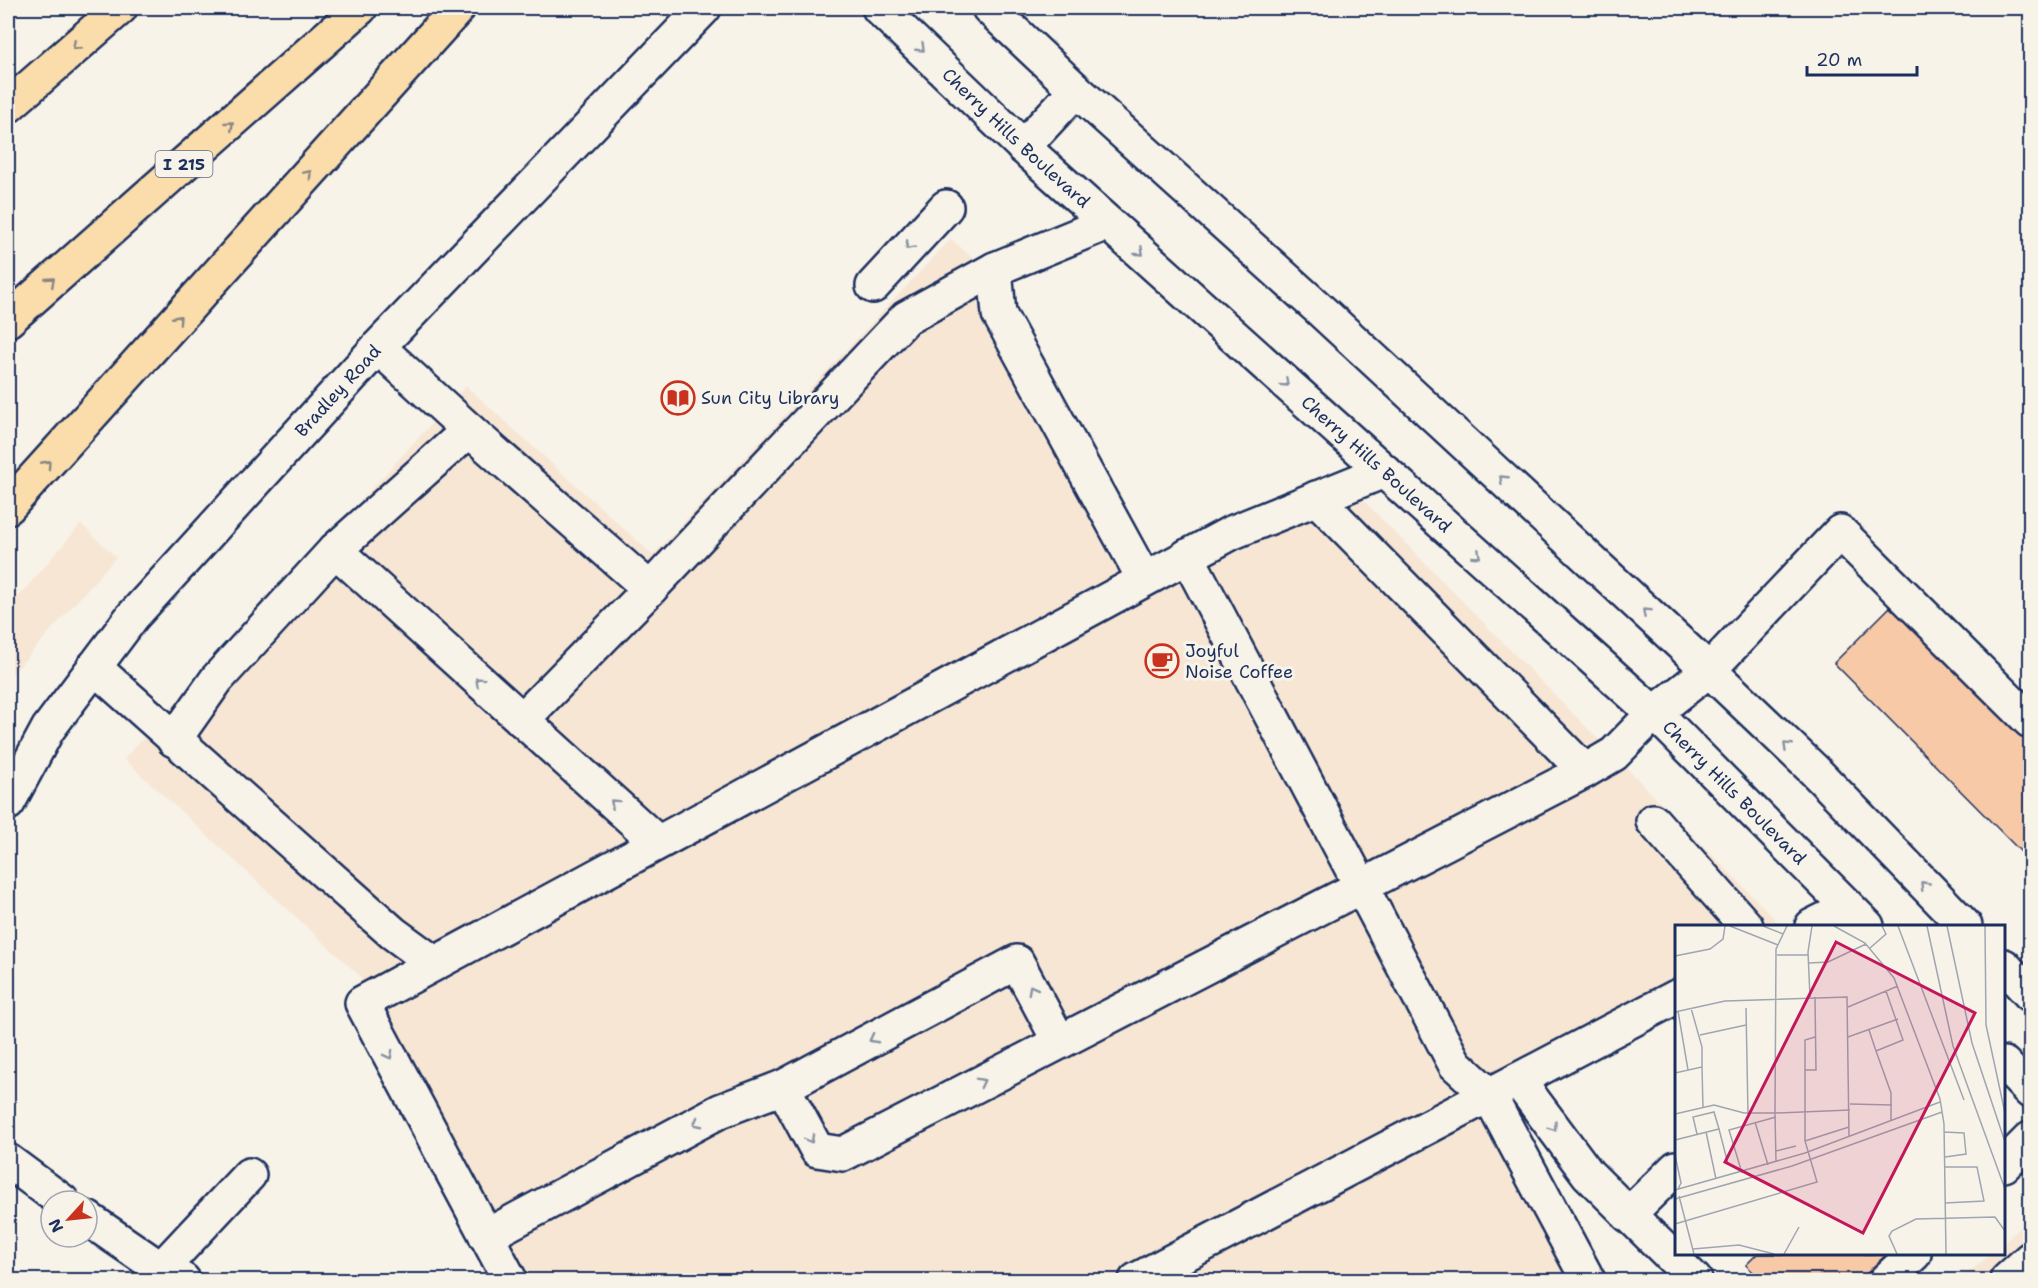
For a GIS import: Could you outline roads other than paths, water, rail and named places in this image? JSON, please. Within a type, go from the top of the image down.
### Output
[{"type":"highway","points":[[8,106],[120,8]]},
{"type":"highway","name":"I 215","points":[[8,320],[360,8]]},
{"type":"highway","points":[[8,507],[458,8]]},
{"type":"street","name":"Bradley Road","points":[[8,804],[48,729],[132,617],[378,347],[704,8]]},
{"type":"street","name":"Cherry Hills Boulevard","points":[[879,8],[1023,147],[1653,714],[1857,917]]},
{"type":"street","points":[[989,8],[1076,90],[1326,315],[1709,670],[1815,771],[1963,925]]},
{"type":"street","points":[[1023,147],[1076,90]]},
{"type":"street","points":[[873,286],[946,207]]},
{"type":"street","points":[[522,720],[650,589],[906,318],[994,269],[1107,223]]},
{"type":"street","points":[[994,269],[999,314],[1144,579]]},
{"type":"street","points":[[378,347],[650,589]]},
{"type":"street","points":[[174,740],[217,679],[335,550],[470,430]]},
{"type":"street","points":[[507,1280],[486,1236],[362,1003],[1230,533],[1384,471]]},
{"type":"street","points":[[1316,498],[1585,771]]},
{"type":"street","points":[[783,1087],[817,1150],[843,1154],[1585,771],[1614,754],[1653,714],[1709,670],[1840,532],[2031,721]]},
{"type":"street","points":[[335,550],[657,843]]},
{"type":"street","points":[[1187,556],[1455,1064],[1489,1095],[1588,1281]]},
{"type":"street","points":[[94,668],[393,933],[434,963]]},
{"type":"street","points":[[1653,821],[1744,925]]},
{"type":"street","points":[[1821,925],[1857,917]]},
{"type":"street","points":[[486,1236],[720,1111],[783,1087],[1017,962],[1059,1041]]},
{"type":"street","points":[[2005,967],[2031,994]]},
{"type":"street","points":[[1136,1281],[1675,998]]},
{"type":"street","points":[[2005,1065],[2031,1091]]},
{"type":"street","points":[[1518,1080],[1588,1174],[1695,1281]]},
{"type":"street","points":[[2005,1164],[2031,1139]]},
{"type":"street","points":[[8,1161],[46,1189]]},
{"type":"street","points":[[1628,1215],[1675,1170]]},
{"type":"street","points":[[99,1226],[172,1275],[249,1175]]},
{"type":"street","points":[[1886,1281],[1913,1255]]},
{"type":"street","points":[[2007,1281],[2031,1259]]},
{"type":"place","name":"Sun City Library","points":[[678,398]]},
{"type":"place","name":"Joyful Noise Coffee","points":[[1162,661]]}]
